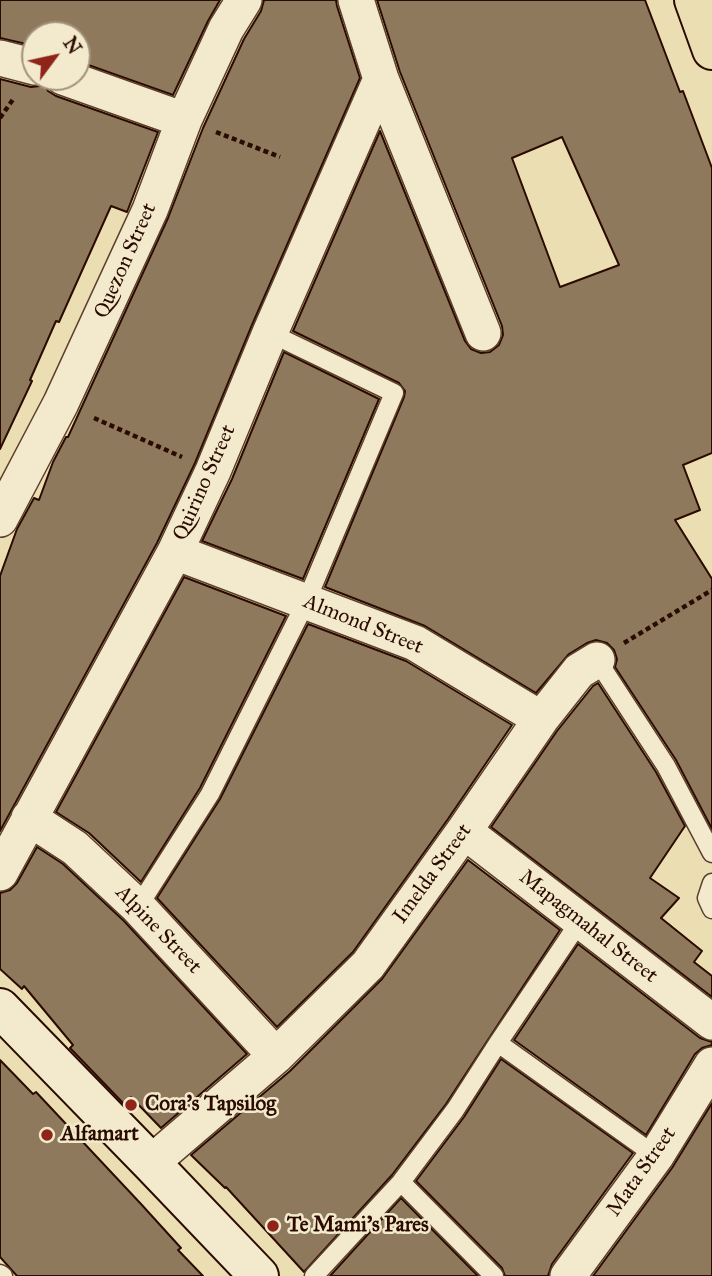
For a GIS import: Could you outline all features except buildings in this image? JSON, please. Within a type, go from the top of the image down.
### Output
[{"type":"main road","points":[[694,0],[712,50]]},
{"type":"street","name":"Quezon Street","points":[[0,520],[61,403],[150,210],[184,120],[226,29],[244,0]]},
{"type":"street","points":[[356,0],[381,79],[483,333]]},
{"type":"street","points":[[0,58],[21,63]]},
{"type":"street","name":"Quirino Street","points":[[0,873],[175,552],[213,471],[381,79]]},
{"type":"street","points":[[91,87],[184,120]]},
{"type":"street","name":"Almond Street","points":[[175,552],[415,643],[541,719]]},
{"type":"street","name":"Imelda Street","points":[[151,1163],[276,1056],[368,965],[541,719],[579,671],[597,660]]},
{"type":"street","name":"Alpine Street","points":[[29,818],[75,848],[138,907],[276,1056]]},
{"type":"street","name":"Mapagmahal Street","points":[[464,831],[712,1022]]},
{"type":"street","points":[[0,1009],[259,1276]]},
{"type":"street","name":"Mata Street","points":[[574,1274],[656,1156],[712,1065]]},
{"type":"lane","points":[[138,907],[210,793],[306,602],[394,393],[270,333]]},
{"type":"lane","points":[[597,660],[666,766],[712,853]]},
{"type":"lane","points":[[712,883],[707,898],[712,909]]},
{"type":"lane","points":[[314,1276],[401,1182],[455,1110],[580,921]]},
{"type":"lane","points":[[498,1043],[656,1156]]},
{"type":"lane","points":[[401,1182],[494,1276]]},
{"type":"path","points":[[184,120],[280,157]]},
{"type":"path","points":[[61,403],[213,471]]},
{"type":"path","points":[[597,660],[712,590]]},
{"type":"place","name":"Cora's Tapsilog","points":[[131,1105]]},
{"type":"place","name":"Alfamart","points":[[47,1135]]},
{"type":"place","name":"Te Mami's Pares","points":[[273,1226]]}]
